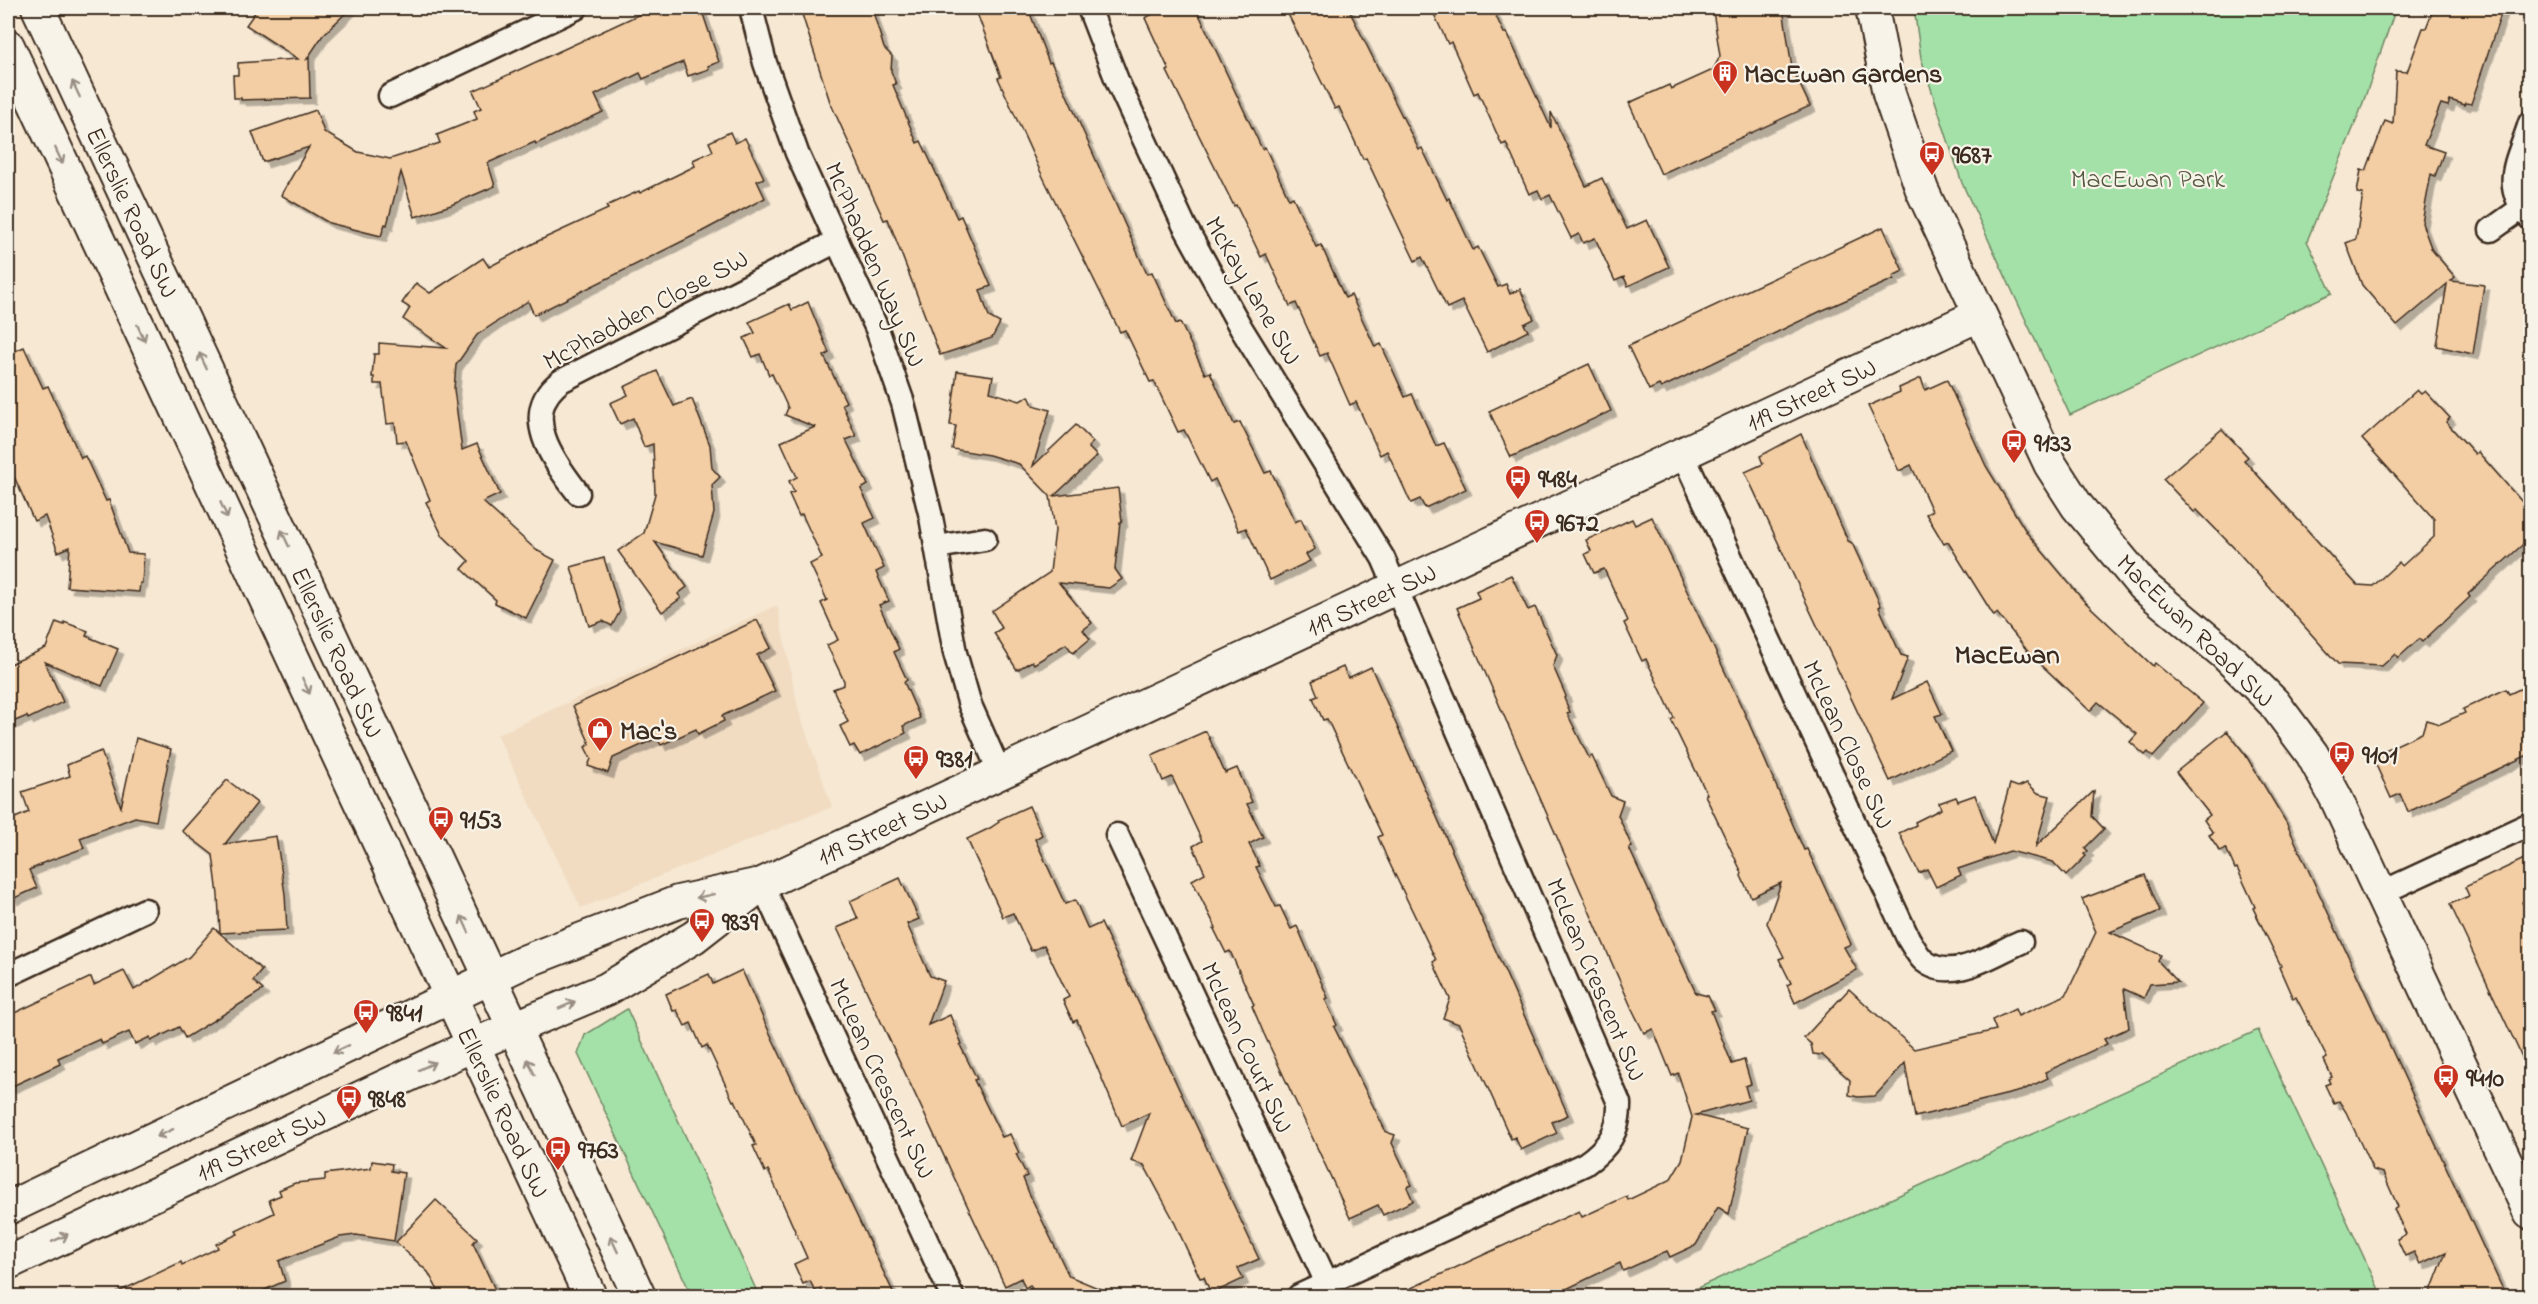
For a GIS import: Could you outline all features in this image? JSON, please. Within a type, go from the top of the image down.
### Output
[{"type":"street","name":"Ellerslie Road SW","points":[[38,8],[639,1296]]},
{"type":"street","points":[[390,96],[576,8]]},
{"type":"street","name":"McPhadden Way SW","points":[[751,8],[765,63],[781,111],[801,162],[877,329],[903,403],[925,486],[948,619],[964,686],[1000,773]]},
{"type":"street","name":"McKay Lane SW","points":[[1089,8],[1123,93],[1184,225],[1267,371],[1372,538],[1397,587]]},
{"type":"street","name":"MacEwan Road SW","points":[[1872,8],[1889,94],[1909,157],[1922,190],[2038,441],[2078,506],[2143,586],[2224,654],[2274,703],[2312,754],[2325,777],[2530,1213]]},
{"type":"street","name":"Ellerslie Road SW","points":[[8,46],[590,1296]]},
{"type":"street","points":[[2491,230],[2526,213],[2513,189],[2512,178],[2530,123]]},
{"type":"street","name":"McPhadden Close SW","points":[[578,493],[555,461],[542,432],[541,408],[550,389],[561,381],[837,241]]},
{"type":"street","name":"119 Street SW","points":[[8,1208],[526,961],[678,902],[762,884],[1979,315]]},
{"type":"street","name":"McLean Close SW","points":[[1683,455],[1903,927],[1917,952],[1924,961],[1935,967],[1957,969],[1969,966],[2021,942]]},
{"type":"street","points":[[937,547],[985,539]]},
{"type":"street","name":"McLean Crescent SW","points":[[1299,1296],[1585,1164],[1599,1155],[1609,1143],[1617,1130],[1619,1117],[1619,1103],[1614,1087],[1397,587]]},
{"type":"street","points":[[2380,893],[2530,824]]},
{"type":"street","name":"McLean Court SW","points":[[1117,835],[1327,1283]]},
{"type":"street","name":"119 Street SW","points":[[8,1263],[473,1045],[607,989],[694,937],[762,884]]},
{"type":"street","name":"McLean Crescent SW","points":[[762,884],[952,1296]]},
{"type":"street","points":[[8,975],[146,910]]},
{"type":"shaded area","points":[[777,605],[799,712],[832,807],[581,908],[497,735]]},
{"type":"green space","name":"MacEwan Park","points":[[1914,8],[2396,8],[2359,114],[2307,241],[2332,293],[2070,415],[1962,183],[1921,58]]},
{"type":"green space","points":[[627,1009],[759,1296],[692,1296],[578,1054],[585,1035]]},
{"type":"green space","points":[[2258,1030],[2382,1296],[1680,1296]]},
{"type":"building","points":[[258,8],[351,8],[323,35],[307,59],[309,58],[310,98],[241,100],[241,98],[234,98],[233,75],[238,75],[238,63],[298,59],[246,25]]},
{"type":"building","points":[[653,8],[701,8],[719,62],[708,66],[709,69],[688,76],[683,62],[643,79],[640,73],[595,95],[603,112],[536,144],[535,142],[488,163],[495,186],[451,205],[415,217],[401,172],[387,225],[385,224],[381,236],[329,223],[281,195],[309,147],[263,162],[252,132],[316,110],[324,132],[358,152],[390,159],[440,143],[437,135],[477,119],[474,111],[481,108],[473,91]]},
{"type":"building","points":[[800,8],[872,8],[884,48],[892,56],[891,71],[896,84],[893,85],[917,143],[921,141],[957,218],[961,216],[991,286],[980,290],[989,317],[1000,323],[992,338],[940,355],[888,219],[884,220],[830,102]]},
{"type":"building","points":[[975,8],[1028,8],[1049,63],[1051,62],[1066,93],[1147,274],[1152,272],[1176,324],[1180,322],[1205,374],[1210,372],[1234,424],[1240,422],[1265,473],[1271,471],[1295,522],[1301,519],[1315,549],[1306,554],[1310,561],[1270,580],[1246,528],[1239,531],[1215,479],[1210,482],[1184,430],[1178,432],[1154,381],[1150,382],[1125,330],[1120,332],[1042,175],[998,78],[1001,77]]},
{"type":"building","points":[[1150,8],[1196,8],[1262,149],[1265,147],[1289,199],[1293,197],[1316,247],[1321,245],[1345,298],[1351,295],[1375,347],[1381,344],[1405,397],[1412,394],[1436,446],[1444,443],[1466,489],[1425,508],[1420,499],[1411,503],[1387,451],[1380,455],[1356,402],[1350,405],[1327,353],[1320,356],[1296,303],[1290,306],[1266,254],[1261,257],[1236,205],[1234,206],[1167,71],[1169,70],[1145,18],[1153,14]]},
{"type":"building","points":[[1285,8],[1348,8],[1419,150],[1422,148],[1447,200],[1449,198],[1473,250],[1478,247],[1498,287],[1506,284],[1510,294],[1520,289],[1534,319],[1524,324],[1528,331],[1487,352],[1462,301],[1447,308],[1422,257],[1415,261],[1366,158],[1363,159],[1339,107],[1335,109]]},
{"type":"building","points":[[1444,8],[1492,8],[1504,33],[1507,33],[1551,128],[1551,112],[1586,186],[1602,178],[1627,229],[1647,220],[1669,267],[1628,286],[1624,277],[1615,281],[1595,238],[1583,243],[1579,234],[1571,238],[1550,195],[1542,199],[1538,190],[1529,194],[1506,143],[1502,145],[1478,92],[1474,94],[1451,42],[1448,44],[1433,12]]},
{"type":"building","name":"MacEwan Gardens","points":[[1715,8],[1783,8],[1792,68],[1810,106],[1661,174],[1629,103],[1669,85],[1671,89],[1713,70],[1720,56],[1713,11],[1716,11]]},
{"type":"building","points":[[2434,8],[2503,8],[2471,104],[2466,103],[2465,105],[2450,100],[2448,106],[2441,104],[2424,145],[2444,152],[2435,176],[2431,174],[2422,223],[2432,250],[2455,277],[2451,281],[2484,285],[2473,354],[2437,346],[2447,284],[2397,326],[2362,285],[2346,243],[2356,239],[2363,194],[2357,193],[2361,170],[2366,171],[2385,121],[2393,124],[2396,71],[2407,72],[2423,28],[2426,28]]},
{"type":"building","points":[[730,132],[735,143],[745,138],[764,178],[757,181],[765,198],[534,315],[528,301],[477,335],[456,365],[454,389],[462,450],[477,444],[500,494],[483,502],[536,550],[555,560],[526,618],[495,603],[496,600],[462,569],[469,561],[442,535],[426,502],[430,500],[406,441],[397,442],[395,423],[387,424],[382,384],[374,384],[374,377],[372,377],[374,354],[379,354],[379,343],[446,348],[403,319],[410,308],[402,303],[416,283],[430,293],[483,258],[489,267],[536,242],[608,209],[606,206],[639,191],[640,193],[695,166],[693,160],[713,151],[709,142]]},
{"type":"building","points":[[1883,227],[1903,271],[1893,276],[1894,279],[1821,311],[1661,388],[1659,385],[1649,390],[1628,346]]},
{"type":"building","points":[[808,302],[829,353],[824,356],[846,402],[842,404],[856,436],[846,440],[868,485],[861,489],[875,518],[864,523],[884,568],[876,572],[889,601],[879,605],[899,649],[894,652],[907,680],[904,682],[920,718],[903,726],[906,733],[860,755],[854,745],[850,747],[840,726],[848,722],[833,689],[844,685],[844,681],[827,645],[838,640],[821,603],[827,600],[810,564],[822,558],[802,514],[799,516],[789,494],[794,492],[789,481],[797,477],[781,442],[815,427],[785,415],[788,408],[772,374],[769,375],[760,354],[753,357],[744,338],[755,333],[749,322],[789,304],[792,310]]},
{"type":"building","points":[[24,347],[43,388],[48,386],[81,458],[85,456],[106,501],[109,500],[128,553],[144,554],[142,583],[140,583],[139,592],[67,587],[70,547],[58,552],[45,516],[34,521],[8,463],[8,354]]},
{"type":"building","points":[[1589,364],[1611,411],[1511,457],[1489,411]]},
{"type":"building","points":[[657,371],[674,406],[692,399],[710,445],[712,468],[720,477],[712,485],[714,513],[702,555],[655,542],[687,587],[678,594],[681,598],[662,612],[618,551],[644,533],[655,494],[653,444],[644,447],[633,418],[620,424],[610,403],[628,395],[624,387]]},
{"type":"building","points":[[957,371],[993,376],[990,392],[1020,401],[1029,396],[1033,405],[1050,410],[1033,466],[1076,425],[1093,442],[1088,447],[1097,456],[1054,496],[1118,488],[1122,522],[1120,522],[1115,569],[1122,579],[1109,588],[1059,583],[1092,623],[1083,630],[1090,639],[1073,653],[1066,644],[1034,664],[1032,661],[1017,670],[994,633],[1002,628],[992,611],[1050,572],[1055,530],[1050,496],[1019,464],[989,455],[952,449],[956,426],[950,425]]},
{"type":"building","points":[[1921,378],[1925,390],[1947,380],[1986,466],[2027,533],[2083,600],[2153,666],[2155,663],[2203,703],[2153,757],[2148,752],[2145,755],[2130,742],[2137,734],[2098,702],[2090,711],[2030,654],[1997,613],[1994,616],[1948,542],[1944,544],[1926,514],[1932,511],[1911,465],[1899,471],[1868,406],[1900,392],[1899,388]]},
{"type":"building","points":[[2417,390],[2421,394],[2425,391],[2450,418],[2446,422],[2475,454],[2478,452],[2530,511],[2530,538],[2468,594],[2470,597],[2422,642],[2419,639],[2398,658],[2395,654],[2382,666],[2338,664],[2236,550],[2197,510],[2194,512],[2163,479],[2222,429],[2248,457],[2244,460],[2357,585],[2373,586],[2399,562],[2402,566],[2434,537],[2434,519],[2362,439]]},
{"type":"building","points":[[1801,434],[1848,541],[1852,543],[1881,606],[1879,607],[1901,655],[1908,657],[1892,699],[1927,682],[1942,714],[1935,716],[1951,751],[1890,781],[1745,472],[1763,464],[1760,456]]},
{"type":"building","points":[[1652,517],[1745,714],[1804,850],[1807,849],[1851,944],[1844,947],[1857,970],[1795,1003],[1787,985],[1791,983],[1779,959],[1784,957],[1767,923],[1781,883],[1751,897],[1705,795],[1707,794],[1671,720],[1674,718],[1646,659],[1642,661],[1624,623],[1628,621],[1604,569],[1594,573],[1585,554],[1591,551],[1586,540],[1632,519],[1635,525]]},
{"type":"building","points":[[604,558],[620,611],[612,626],[603,621],[589,626],[571,567]]},
{"type":"building","points":[[1511,575],[1528,610],[1535,607],[1557,655],[1553,666],[1566,696],[1564,698],[1570,712],[1567,713],[1589,758],[1592,756],[1611,796],[1623,801],[1618,815],[1632,847],[1629,848],[1696,993],[1708,996],[1715,1010],[1711,1011],[1732,1064],[1744,1060],[1751,1084],[1745,1086],[1749,1100],[1696,1115],[1748,1128],[1729,1214],[1718,1207],[1696,1245],[1670,1257],[1667,1251],[1623,1271],[1620,1263],[1552,1296],[1394,1296],[1579,1211],[1582,1217],[1627,1196],[1628,1200],[1670,1180],[1682,1160],[1692,1117],[1678,1073],[1672,1076],[1653,1029],[1644,1033],[1632,1009],[1457,608],[1479,598],[1476,591]]},
{"type":"building","points":[[757,620],[771,648],[757,655],[775,691],[722,716],[724,721],[698,734],[696,729],[661,745],[657,738],[613,758],[608,773],[588,766],[591,759],[585,747],[590,744],[573,706]]},
{"type":"building","points":[[56,622],[64,625],[64,622],[88,631],[86,636],[118,649],[102,686],[45,662],[63,702],[28,719],[27,716],[8,724],[8,665],[46,648]]},
{"type":"building","points":[[1343,667],[1348,678],[1371,667],[1568,1115],[1552,1122],[1557,1133],[1521,1150],[1515,1137],[1511,1139],[1459,1024],[1443,1018],[1450,999],[1433,962],[1436,960],[1386,856],[1378,837],[1382,835],[1327,719],[1323,720],[1313,698],[1318,696],[1312,681]]},
{"type":"building","points":[[2524,687],[2530,700],[2530,754],[2408,812],[2400,794],[2391,798],[2372,756],[2422,733],[2426,720],[2440,724],[2465,713],[2463,709],[2506,689],[2509,694]]},
{"type":"building","points":[[1206,731],[1225,773],[1237,768],[1252,802],[1247,804],[1263,837],[1249,844],[1260,866],[1256,867],[1276,907],[1280,906],[1291,929],[1297,926],[1328,998],[1325,999],[1337,1025],[1334,1027],[1386,1132],[1395,1135],[1392,1143],[1412,1185],[1407,1187],[1413,1201],[1383,1215],[1378,1205],[1350,1218],[1264,1034],[1230,951],[1226,953],[1192,880],[1205,873],[1193,846],[1202,841],[1172,777],[1163,781],[1152,755]]},
{"type":"building","points":[[2227,731],[2245,754],[2286,822],[2506,1296],[2429,1296],[2446,1252],[2420,1264],[2414,1252],[2405,1256],[2397,1239],[2406,1234],[2394,1209],[2398,1207],[2383,1173],[2373,1170],[2346,1112],[2339,1101],[2334,1104],[2325,1085],[2330,1083],[2328,1079],[2332,1077],[2324,1060],[2327,1058],[2296,997],[2293,999],[2279,967],[2281,966],[2237,868],[2235,869],[2226,848],[2220,851],[2209,835],[2213,833],[2204,820],[2210,815],[2176,772]]},
{"type":"building","points":[[136,738],[171,749],[156,821],[135,817],[80,838],[84,848],[29,870],[37,888],[12,899],[8,888],[8,821],[29,812],[22,792],[70,776],[67,765],[101,751],[121,807]]},
{"type":"building","points":[[227,780],[257,803],[225,844],[276,836],[285,894],[287,930],[220,933],[213,855],[182,831]]},
{"type":"building","points":[[2027,783],[2038,793],[2050,796],[2036,846],[2094,791],[2092,816],[2104,829],[2085,848],[2088,851],[2084,854],[2086,856],[2066,876],[2053,862],[2010,851],[1958,869],[1961,875],[1936,887],[1927,869],[1919,873],[1899,833],[1941,809],[1939,803],[1956,797],[1958,801],[1975,795],[1993,844],[2010,784],[2018,787]]},
{"type":"building","points":[[1029,806],[1042,835],[1035,839],[1065,904],[1075,900],[1088,929],[1101,923],[1259,1259],[1238,1268],[1243,1279],[1211,1294],[1204,1277],[1200,1278],[1172,1217],[1144,1165],[1131,1161],[1149,1113],[1122,1126],[1077,1020],[1073,1022],[1063,1000],[1069,997],[1044,945],[1031,951],[1013,913],[1003,917],[967,839],[990,828],[999,822],[998,820]]},
{"type":"building","points":[[2524,859],[2530,874],[2530,898],[2522,902],[2530,919],[2530,1074],[2450,904],[2469,896],[2465,887]]},
{"type":"building","points":[[2145,875],[2160,911],[2110,932],[2161,955],[2158,961],[2178,982],[2150,984],[2144,998],[2124,989],[2129,1028],[2104,1039],[2107,1044],[2045,1072],[2048,1078],[2021,1091],[1915,1117],[1905,1063],[1875,1096],[1849,1095],[1850,1080],[1822,1055],[1813,1054],[1811,1044],[1804,1038],[1849,989],[1914,1049],[1996,1030],[1992,1020],[2015,1009],[2018,1016],[2066,995],[2096,932],[2082,899]]},
{"type":"building","points":[[900,878],[919,919],[907,924],[930,976],[944,981],[928,1025],[950,1015],[962,1044],[960,1045],[977,1079],[974,1080],[1002,1137],[1010,1134],[1019,1153],[1016,1154],[1027,1176],[1023,1178],[1029,1193],[1069,1276],[1117,1296],[1021,1296],[1033,1291],[1030,1285],[1025,1288],[1021,1278],[1005,1286],[837,928],[858,919],[850,901]]},
{"type":"building","points":[[214,928],[262,970],[253,981],[263,990],[185,1038],[179,1027],[151,1041],[150,1037],[135,1044],[129,1032],[102,1044],[100,1039],[58,1058],[60,1064],[8,1088],[8,1016],[91,977],[94,985],[124,971],[134,990],[189,957]]},
{"type":"building","points":[[742,970],[895,1296],[824,1296],[820,1288],[815,1291],[810,1281],[803,1284],[794,1264],[807,1258],[768,1170],[765,1172],[753,1146],[756,1145],[735,1100],[733,1101],[707,1045],[702,1048],[691,1023],[685,1026],[677,1010],[673,1011],[666,994],[709,974],[713,984]]},
{"type":"building","points":[[372,1161],[392,1164],[391,1171],[404,1173],[394,1241],[356,1235],[340,1237],[279,1261],[285,1281],[251,1296],[110,1296],[181,1262],[182,1265],[218,1248],[216,1244],[238,1234],[236,1231],[274,1213],[269,1200],[281,1195],[279,1190],[295,1183],[325,1180],[325,1174],[371,1168]]},
{"type":"building","points":[[436,1200],[477,1238],[473,1243],[498,1296],[441,1296],[428,1272],[396,1242]]},
{"type":"place","name":"MacEwan Gardens","points":[[1725,96]]},
{"type":"place","name":"9687","points":[[1932,177]]},
{"type":"place","name":"9133","points":[[2014,465]]},
{"type":"place","name":"9484","points":[[1518,501]]},
{"type":"place","name":"9672","points":[[1537,545]]},
{"type":"place","name":"Mac's","points":[[600,753]]},
{"type":"place","name":"9101","points":[[2342,777]]},
{"type":"place","name":"9381","points":[[916,781]]},
{"type":"place","name":"9153","points":[[441,842]]},
{"type":"place","name":"9839","points":[[702,944]]},
{"type":"place","name":"9841","points":[[366,1035]]},
{"type":"place","name":"9410","points":[[2446,1100]]},
{"type":"place","name":"9848","points":[[349,1121]]},
{"type":"place","name":"9763","points":[[558,1172]]},
{"type":"district","name":"MacEwan","points":[[2007,654]]}]
